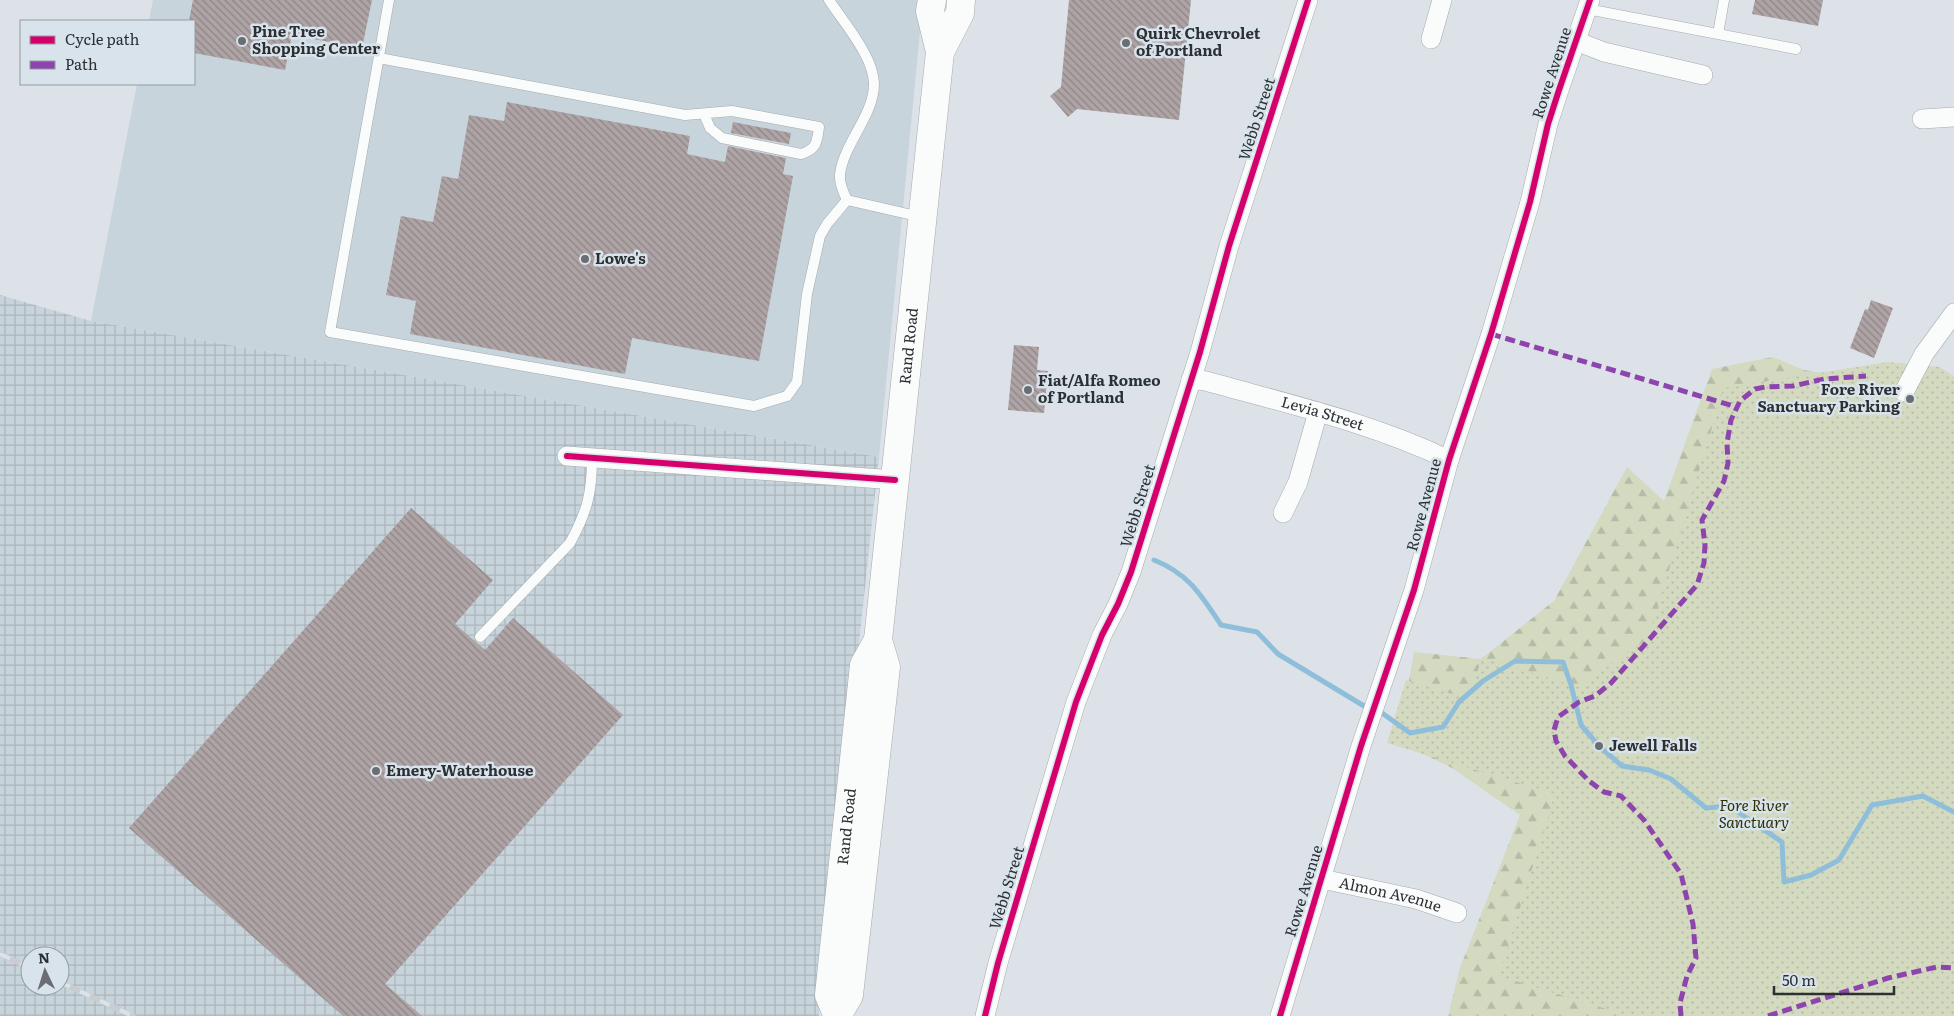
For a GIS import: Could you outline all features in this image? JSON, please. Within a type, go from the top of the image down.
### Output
[{"type":"main road","name":"Rand Road","points":[[837,1015],[829,995],[864,665],[878,640],[940,52],[930,11],[932,0]]},
{"type":"main road","name":"Rand Road","points":[[940,52],[960,13],[961,0]]},
{"type":"street","name":"Webb Street","points":[[985,1016],[998,963],[1076,702],[1102,635],[1118,604],[1131,572],[1191,379],[1229,246],[1308,0]]},
{"type":"street","points":[[1431,39],[1442,0]]},
{"type":"street","name":"Rowe Avenue","points":[[1280,1016],[1361,746],[1414,590],[1449,460],[1491,334],[1532,193],[1551,116],[1588,5]]},
{"type":"street","points":[[1576,41],[1604,52],[1703,75]]},
{"type":"street","points":[[1922,119],[1954,117]]},
{"type":"street","points":[[1904,392],[1924,354],[1954,313]]},
{"type":"street","name":"Levia Street","points":[[1191,379],[1206,381],[1351,421],[1418,445],[1449,460]]},
{"type":"street","points":[[1283,512],[1298,482],[1318,412]]},
{"type":"street","points":[[567,456],[895,480]]},
{"type":"street","name":"Almon Avenue","points":[[1322,878],[1416,899],[1457,913]]},
{"type":"lane","points":[[389,0],[330,332],[754,406],[773,402],[787,396],[797,382],[807,294],[820,236],[827,224],[847,200]]},
{"type":"lane","points":[[829,0],[869,61],[874,84],[868,110],[852,138],[840,175],[842,190],[847,200]]},
{"type":"lane","points":[[1718,34],[1724,0]]},
{"type":"lane","points":[[1588,5],[1796,49]]},
{"type":"lane","points":[[379,58],[685,115],[732,111],[820,127],[817,143],[811,151],[801,154],[722,138],[710,128],[704,114]]},
{"type":"lane","points":[[847,200],[923,217]]},
{"type":"lane","points":[[480,637],[570,543],[580,525],[587,506],[592,483],[592,458]]},
{"type":"shaded area","points":[[153,0],[923,0],[879,457],[91,321],[137,85],[195,85],[195,20],[149,20]]},
{"type":"shaded area","points":[[0,295],[91,321],[879,457],[819,1016],[0,1016]]},
{"type":"green space","name":"Fore River Sanctuary","points":[[1773,357],[1804,370],[1847,377],[1954,1016],[1448,1016],[1460,968],[1520,815],[1452,768],[1398,742],[1414,652],[1481,659],[1554,601],[1627,467],[1664,501],[1712,369]]},
{"type":"green space","name":"Fore River Sanctuary","points":[[1888,362],[1939,367],[1954,376],[1954,1016],[1629,1016],[1499,976],[1555,794],[1387,743],[1406,680],[1469,699],[1482,657],[1578,687],[1648,639],[1724,388]]},
{"type":"building","name":"Pine Tree Shopping Center","points":[[193,0],[372,0],[362,48],[292,35],[285,70],[195,53],[195,20],[189,20]]},
{"type":"building","name":"Quirk Chevrolet of Portland","points":[[1069,0],[1191,0],[1179,120],[1077,109],[1068,117],[1050,96],[1061,87]]},
{"type":"building","points":[[1755,0],[1823,0],[1818,26],[1752,14]]},
{"type":"building","name":"Lowe's","points":[[507,102],[690,136],[687,154],[725,162],[728,146],[786,158],[783,174],[793,176],[759,361],[632,338],[625,374],[410,334],[416,301],[386,295],[401,216],[433,222],[442,176],[458,179],[469,115],[504,121]]},
{"type":"building","points":[[733,122],[791,133],[789,144],[731,133]]},
{"type":"building","points":[[1871,300],[1893,308],[1874,358],[1850,348],[1865,309],[1868,310]]},
{"type":"building","name":"Fiat/Alfa Romeo of Portland","points":[[1014,345],[1039,347],[1037,370],[1048,371],[1044,413],[1008,410]]},
{"type":"building","name":"Emery-Waterhouse","points":[[411,508],[493,580],[455,624],[485,650],[513,618],[623,715],[385,984],[422,1016],[343,1016],[129,828]]},
{"type":"waterway","points":[[1154,560],[1176,572],[1193,586],[1221,625],[1257,632],[1278,654],[1364,706]]},
{"type":"waterway","points":[[1382,713],[1410,733],[1443,727],[1459,702],[1483,681],[1515,661],[1563,662],[1581,725],[1599,746],[1622,766],[1649,770],[1671,779],[1706,808],[1729,806],[1782,842],[1784,882],[1811,875],[1839,860],[1872,805],[1923,796],[1954,812]]},
{"type":"railway","points":[[0,954],[20,963]]},
{"type":"railway","points":[[70,987],[133,1016]]},
{"type":"marked path","points":[[1491,334],[1737,407]]},
{"type":"marked path","points":[[1681,1016],[1680,1003],[1687,976],[1696,958],[1693,924],[1681,874],[1644,820],[1621,796],[1604,792],[1589,781],[1565,756],[1556,741],[1554,730],[1558,717],[1579,702],[1595,696],[1611,683],[1697,585],[1704,563],[1705,545],[1702,520],[1724,481],[1728,463],[1727,443],[1731,420],[1740,401],[1755,389],[1765,387],[1793,386],[1824,379],[1866,376]]},
{"type":"marked path","points":[[1768,1016],[1888,978],[1937,967],[1954,968]]},
{"type":"cycle path","points":[[985,1016],[998,963],[1076,702],[1102,635],[1118,604],[1131,572],[1200,352],[1229,246],[1308,0]]},
{"type":"cycle path","points":[[1280,1016],[1361,746],[1414,590],[1449,460],[1491,334],[1530,202],[1548,124],[1590,0]]},
{"type":"cycle path","points":[[567,456],[895,480]]},
{"type":"place","name":"Pine Tree Shopping Center","points":[[242,41]]},
{"type":"place","name":"Quirk Chevrolet of Portland","points":[[1126,43]]},
{"type":"place","name":"Lowe's","points":[[585,259]]},
{"type":"place","name":"Fiat/Alfa Romeo of Portland","points":[[1028,390]]},
{"type":"place","name":"Fore River Sanctuary Parking","points":[[1910,399]]},
{"type":"place","name":"Jewell Falls","points":[[1599,746]]},
{"type":"place","name":"Emery-Waterhouse","points":[[376,771]]}]
